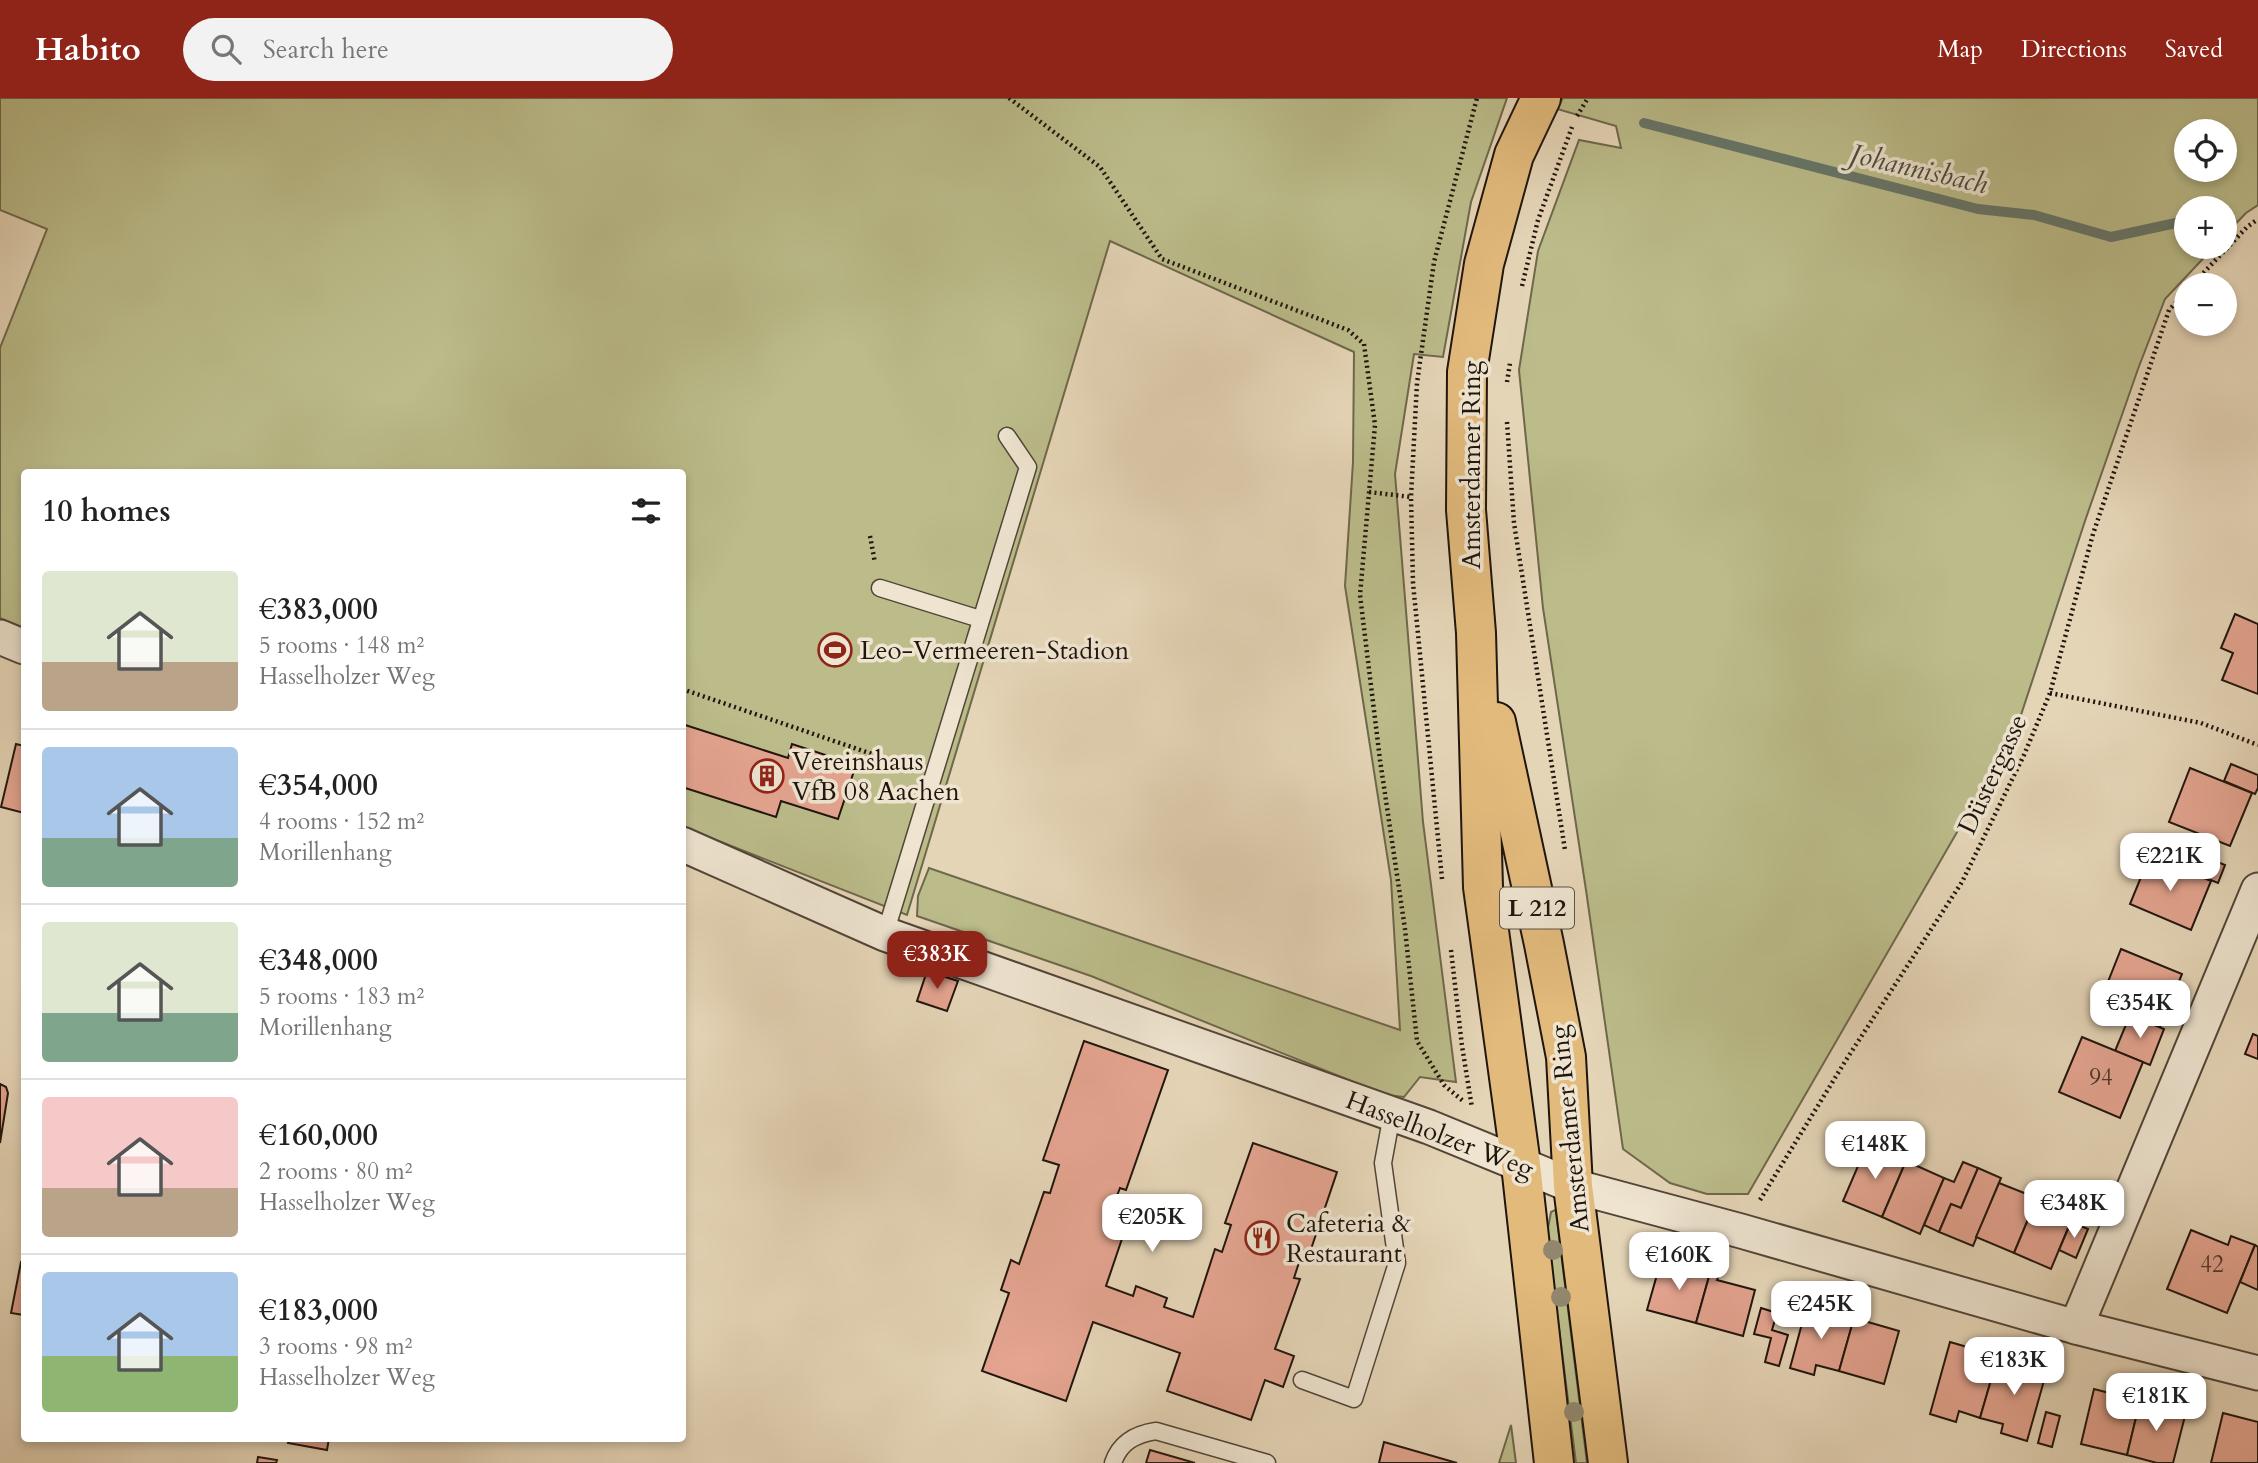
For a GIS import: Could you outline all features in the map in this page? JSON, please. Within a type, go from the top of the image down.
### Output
[{"type":"main road","name":"Amsterdamer Ring","points":[[1541,98],[1514,155],[1484,264],[1467,372],[1466,510],[1476,633],[1483,887],[1521,1165],[1554,1463]]},
{"type":"main road","name":"Amsterdamer Ring","points":[[1476,633],[1525,853],[1566,1057],[1573,1186],[1608,1463]]},
{"type":"street","points":[[0,638],[21,647]]},
{"type":"street","name":"Hasselholzer Weg","points":[[686,847],[885,934],[1392,1114],[1573,1186],[2076,1327],[2258,1373]]},
{"type":"street","points":[[2076,1327],[2258,890]]},
{"type":"lane","points":[[885,934],[1028,467],[1007,436]]},
{"type":"lane","points":[[880,588],[980,619]]},
{"type":"lane","points":[[1303,1380],[1354,1399],[1398,1263],[1383,1163],[1392,1114]]},
{"type":"lane","points":[[1113,1463],[1116,1452],[1138,1434],[1156,1431],[1268,1463]]},
{"type":"path","points":[[1010,98],[1100,167],[1162,259],[1348,330],[1364,344],[1375,425],[1360,595],[1405,929],[1417,1041],[1444,1085],[1472,1109]]},
{"type":"path","points":[[1519,297],[1538,220],[1574,120],[1588,98]]},
{"type":"path","points":[[2203,273],[2258,219]]},
{"type":"path","name":"Düstergasse","points":[[1741,1231],[1792,1145],[1962,882],[2024,755],[2050,694],[2093,534],[2169,310],[2174,305]]},
{"type":"path","points":[[1507,383],[1510,358]]},
{"type":"path","points":[[1507,421],[1514,523],[1567,859]]},
{"type":"path","points":[[1369,492],[1411,496]]},
{"type":"path","points":[[686,690],[910,767]]},
{"type":"path","points":[[2050,694],[2201,723],[2258,745]]},
{"type":"green space","name":"Leo-Vermeeren-Stadion","points":[[0,98],[1507,98],[1471,202],[1443,357],[1414,354],[1395,474],[1423,822],[1456,1082],[1420,1077],[1404,1097],[1386,1095],[1091,976],[917,916],[918,896],[929,868],[1400,1030],[1391,880],[1345,586],[1353,462],[1354,352],[1110,241],[907,915],[686,828],[686,469],[21,469],[21,627],[0,618],[0,348],[47,229],[0,210]]},
{"type":"green space","points":[[1563,98],[2258,98],[2258,205],[2237,222],[2237,196],[2174,196],[2174,259],[2203,259],[2190,273],[2174,273],[2174,289],[2165,299],[2138,369],[2016,730],[1748,1194],[1707,1194],[1670,1183],[1623,1149],[1543,608],[1519,370],[1538,251],[1579,140],[1621,148],[1616,126],[1557,109]]},
{"type":"green space","points":[[1555,1210],[1587,1463],[1576,1463],[1547,1233],[1551,1212]]},
{"type":"green space","points":[[1511,1425],[1516,1463],[1499,1463]]},
{"type":"building","points":[[2235,614],[2258,624],[2258,694],[2222,680],[2233,653],[2221,648]]},
{"type":"building","name":"Vereinshaus VfB 08 Aachen","points":[[686,725],[788,758],[792,744],[856,765],[838,819],[781,801],[776,817],[686,788]]},
{"type":"building","points":[[16,744],[21,745],[21,812],[1,807]]},
{"type":"building","points":[[2231,764],[2258,775],[2255,794],[2224,781]]},
{"type":"building","points":[[2190,768],[2252,793],[2230,846],[2169,822]]},
{"type":"building","points":[[2191,851],[2225,865],[2218,883],[2184,869]]},
{"type":"building","points":[[2150,855],[2211,881],[2191,930],[2130,904]]},
{"type":"building","points":[[2121,949],[2182,974],[2160,1027],[2100,1002]]},
{"type":"building","points":[[927,971],[958,981],[947,1011],[917,1001]]},
{"type":"building","points":[[2130,1015],[2164,1029],[2150,1065],[2115,1051]]},
{"type":"building","points":[[2253,1034],[2258,1036],[2258,1059],[2245,1054]]},
{"type":"building","points":[[2082,1037],[2143,1062],[2120,1118],[2059,1092]]},
{"type":"building","points":[[1084,1041],[1168,1070],[1126,1190],[1120,1188],[1110,1214],[1128,1221],[1106,1286],[1133,1296],[1136,1286],[1167,1298],[1164,1307],[1193,1317],[1215,1249],[1222,1252],[1231,1225],[1225,1223],[1253,1143],[1337,1172],[1310,1252],[1303,1250],[1294,1278],[1300,1279],[1275,1349],[1294,1356],[1283,1387],[1265,1380],[1251,1420],[1167,1391],[1180,1353],[1093,1322],[1066,1401],[982,1371],[1009,1293],[1001,1290],[1011,1260],[1019,1264],[1044,1192],[1050,1193],[1059,1165],[1043,1160]]},
{"type":"building","points":[[0,1084],[6,1087],[8,1093],[0,1143]]},
{"type":"building","points":[[1867,1145],[1906,1161],[1882,1217],[1843,1201]]},
{"type":"building","points":[[1906,1161],[1944,1178],[1920,1234],[1882,1217]]},
{"type":"building","points":[[1963,1162],[1978,1168],[1961,1208],[1951,1204],[1939,1232],[1924,1225],[1944,1178],[1954,1182]]},
{"type":"building","points":[[1978,1168],[2001,1178],[1973,1246],[1939,1232],[1951,1204],[1961,1208]]},
{"type":"building","points":[[1999,1183],[2037,1198],[2014,1253],[1976,1237]]},
{"type":"building","points":[[2037,1198],[2074,1214],[2051,1269],[2014,1253]]},
{"type":"building","points":[[2071,1222],[2088,1229],[2076,1258],[2059,1250]]},
{"type":"building","points":[[2191,1230],[2228,1245],[2231,1236],[2255,1245],[2227,1313],[2167,1289]]},
{"type":"building","points":[[2255,1245],[2258,1247],[2258,1290],[2240,1282]]},
{"type":"building","points":[[21,1262],[21,1315],[11,1313]]},
{"type":"building","points":[[1660,1264],[1681,1270],[1691,1264],[1694,1269],[1710,1273],[1696,1323],[1647,1310]]},
{"type":"building","points":[[1710,1273],[1719,1275],[1717,1280],[1755,1290],[1743,1336],[1696,1323]]},
{"type":"building","points":[[1807,1305],[1854,1318],[1839,1371],[1816,1365],[1814,1375],[1790,1368]]},
{"type":"building","points":[[1761,1308],[1777,1313],[1772,1330],[1788,1335],[1779,1366],[1765,1362],[1771,1338],[1754,1334]]},
{"type":"building","points":[[1854,1318],[1899,1331],[1884,1384],[1839,1371]]},
{"type":"building","points":[[1950,1342],[1998,1356],[1980,1418],[1959,1411],[1956,1422],[1930,1414]]},
{"type":"building","points":[[1998,1356],[2047,1370],[2027,1441],[2001,1433],[2003,1424],[1980,1418]]},
{"type":"building","points":[[2094,1389],[2140,1401],[2127,1455],[2081,1444]]},
{"type":"building","points":[[2140,1401],[2186,1412],[2173,1463],[2157,1463],[2127,1455]]},
{"type":"building","points":[[2046,1412],[2060,1416],[2052,1447],[2038,1443]]},
{"type":"building","points":[[2223,1413],[2258,1422],[2258,1463],[2211,1463]]},
{"type":"building","points":[[288,1442],[328,1442],[327,1450]]},
{"type":"building","points":[[1384,1442],[1457,1463],[1379,1463]]},
{"type":"building","points":[[1150,1450],[1195,1463],[1146,1463]]},
{"type":"building","points":[[258,1457],[277,1460],[276,1463],[257,1463]]},
{"type":"waterway","name":"Johannisbach","points":[[1644,123],[1978,209],[2034,215],[2111,237],[2174,223]]},
{"type":"place","name":"Leo-Vermeeren-Stadion","points":[[835,650]]},
{"type":"place","name":"Vereinshaus VfB 08 Aachen","points":[[767,776]]},
{"type":"place","name":"Cafeteria & Restaurant","points":[[1262,1238]]}]
